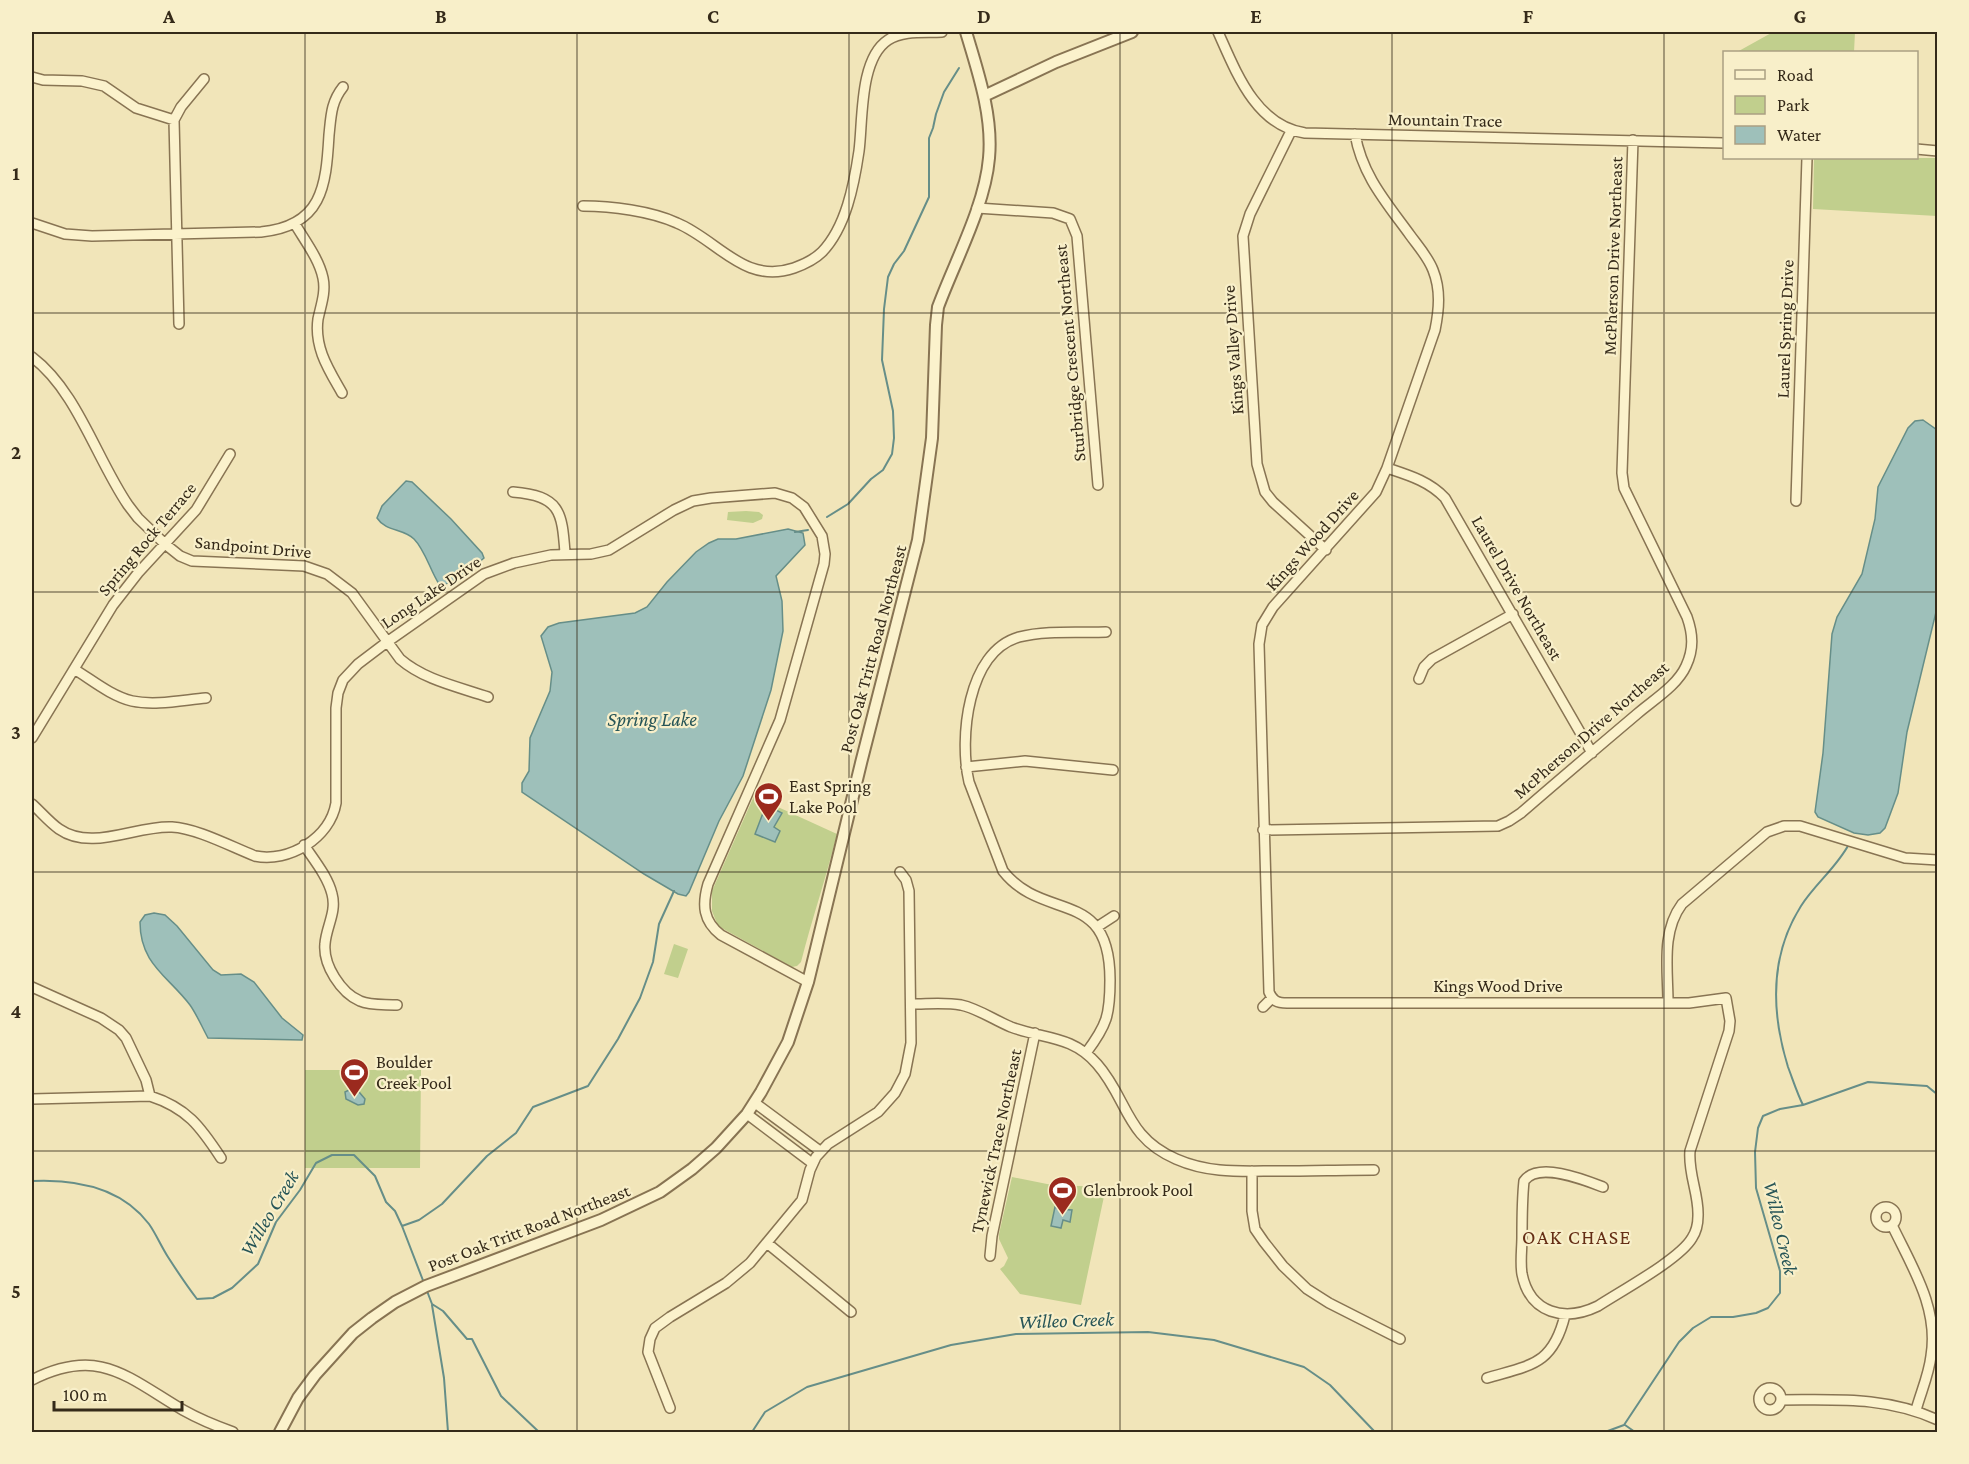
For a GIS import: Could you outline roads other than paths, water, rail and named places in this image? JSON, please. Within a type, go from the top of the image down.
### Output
[{"type":"street","points":[[583,206],[602,206],[676,222],[742,264],[760,272],[786,271],[814,260],[831,240],[846,208],[856,169],[865,87],[871,65],[878,52],[888,40],[903,34],[942,32]]},
{"type":"street","name":"Post Oak Tritt Road Northeast","points":[[280,1432],[298,1398],[333,1353],[353,1333],[385,1309],[447,1277],[600,1220],[648,1199],[692,1169],[716,1148],[747,1114],[788,1042],[808,982],[918,540],[932,438],[938,307],[977,208],[988,171],[987,118],[984,96],[966,32]]},
{"type":"street","points":[[984,96],[1056,62],[1132,32]]},
{"type":"street","points":[[1218,32],[1252,101],[1264,113],[1291,132]]},
{"type":"street","points":[[32,77],[43,80],[82,81],[104,86],[136,108],[174,120]]},
{"type":"street","points":[[179,324],[174,120],[181,107],[204,79]]},
{"type":"street","points":[[32,223],[65,234],[81,236],[261,232],[284,229],[295,224],[311,210],[322,192],[327,169],[331,108],[335,97],[343,87]]},
{"type":"street","name":"Mountain Trace","points":[[1291,132],[1723,143]]},
{"type":"street","name":"Kings Valley Drive","points":[[1291,132],[1250,214],[1243,236],[1257,464],[1265,492],[1273,502],[1326,550]]},
{"type":"street","name":"Kings Wood Drive","points":[[1355,134],[1360,157],[1374,186],[1429,263],[1439,299],[1435,330],[1377,492],[1274,607],[1262,625],[1259,644],[1267,985],[1272,998],[1278,1003],[1668,1003],[1705,1002],[1726,998],[1730,1020],[1729,1031],[1690,1151],[1690,1172],[1698,1217],[1692,1238],[1685,1248],[1673,1257],[1598,1306],[1565,1316]]},
{"type":"street","name":"McPherson Drive Northeast","points":[[1263,830],[1498,826],[1521,813],[1592,753],[1673,683],[1686,666],[1693,643],[1692,632],[1687,617],[1624,488],[1622,473],[1633,140]]},
{"type":"street","points":[[1918,149],[1938,151]]},
{"type":"street","name":"Laurel Spring Drive","points":[[1796,501],[1807,159]]},
{"type":"street","name":"Sturbridge Crescent Northeast","points":[[977,208],[1053,213],[1070,219],[1077,236],[1098,485]]},
{"type":"street","name":"Sturbridge Crescent Northeast","points":[[1070,219],[1079,213]]},
{"type":"street","points":[[295,224],[317,261],[324,279],[324,294],[317,328],[319,344],[321,354],[342,393]]},
{"type":"street","name":"Sandpoint Drive","points":[[32,357],[45,367],[63,388],[128,505],[138,518],[180,556],[192,561],[304,566],[327,574],[352,593],[400,659],[416,671],[489,697]]},
{"type":"street","name":"Spring Rock Terrace","points":[[32,738],[117,599],[201,503],[230,454]]},
{"type":"street","name":"Laurel Drive Northeast","points":[[1387,468],[1424,481],[1445,498],[1592,753]]},
{"type":"street","points":[[513,492],[540,496],[555,506],[560,513],[563,526],[565,553]]},
{"type":"street","name":"Long Lake Drive","points":[[32,804],[60,830],[77,837],[95,838],[172,827],[188,830],[266,858],[286,855],[324,831],[335,810],[336,708],[340,686],[351,670],[387,642],[484,574],[536,558],[565,553],[591,554],[609,550],[693,501],[765,493],[784,494],[798,501],[822,536],[824,564],[783,712],[704,898],[706,919],[711,927],[721,935],[808,982]]},
{"type":"street","points":[[1419,679],[1424,667],[1432,659],[1513,614]]},
{"type":"street","points":[[1086,1053],[1105,1026],[1110,1003],[1109,956],[1097,927],[1077,912],[1031,895],[1009,880],[998,862],[977,807],[966,767],[964,743],[968,713],[980,673],[990,657],[1011,640],[1029,635],[1106,632]]},
{"type":"street","points":[[74,669],[116,695],[132,701],[154,702],[206,698]]},
{"type":"street","points":[[966,767],[1025,761],[1113,770]]},
{"type":"street","points":[[1668,1003],[1669,931],[1676,912],[1682,904],[1767,832],[1784,826],[1800,826],[1905,858],[1938,860]]},
{"type":"street","points":[[304,845],[332,893],[333,913],[325,946],[330,969],[354,998],[368,1004],[397,1005]]},
{"type":"street","points":[[670,1408],[648,1352],[655,1328],[726,1283],[750,1263],[802,1200],[812,1163],[820,1151],[878,1112],[895,1093],[905,1074],[911,1043],[909,891],[906,880],[900,872]]},
{"type":"street","points":[[1097,927],[1114,916]]},
{"type":"street","points":[[32,987],[101,1018],[118,1030],[126,1038],[146,1080],[150,1096]]},
{"type":"street","points":[[1263,1007],[1272,998]]},
{"type":"street","points":[[911,1004],[960,1005],[979,1011],[1013,1028],[1064,1040],[1086,1053],[1103,1071],[1131,1122],[1158,1150],[1174,1159],[1209,1170],[1374,1170]]},
{"type":"street","name":"Tynewick Trace Northeast","points":[[990,1256],[992,1236],[1035,1034]]},
{"type":"street","points":[[32,1099],[150,1096],[168,1103],[192,1118],[221,1158]]},
{"type":"street","points":[[755,1102],[820,1151]]},
{"type":"street","points":[[747,1114],[812,1163]]},
{"type":"street","points":[[1252,1171],[1252,1211],[1256,1228],[1283,1266],[1307,1288],[1329,1303],[1400,1339]]},
{"type":"street","points":[[1487,1378],[1526,1367],[1548,1354],[1560,1333],[1565,1316],[1548,1310],[1534,1299],[1525,1283],[1521,1265],[1524,1172],[1573,1176],[1603,1187]]},
{"type":"street","points":[[1892,1225],[1922,1287],[1932,1320],[1931,1358],[1916,1410]]},
{"type":"street","points":[[767,1243],[850,1312]]},
{"type":"street","points":[[32,1380],[48,1371],[69,1366],[89,1365],[110,1368],[133,1377],[207,1422],[233,1432]]},
{"type":"street","points":[[1781,1400],[1868,1401],[1916,1410],[1938,1420]]},
{"type":"water","points":[[1923,420],[1937,430],[1937,608],[1907,732],[1898,793],[1885,828],[1880,833],[1868,835],[1854,833],[1818,817],[1815,812],[1823,753],[1832,634],[1837,617],[1862,574],[1875,519],[1878,487],[1908,428],[1915,421]]},
{"type":"water","points":[[406,481],[412,482],[482,553],[484,558],[462,576],[449,583],[439,584],[414,539],[385,526],[377,518],[382,506]]},
{"type":"water","name":"Spring Lake","points":[[788,529],[803,533],[805,545],[776,576],[782,601],[783,631],[771,690],[743,776],[719,821],[689,892],[686,896],[678,894],[644,874],[522,792],[522,783],[529,771],[530,738],[550,691],[552,672],[541,636],[548,627],[559,623],[635,613],[647,607],[696,552],[718,539],[736,539]]},
{"type":"water","name":"East Spring Lake Pool","points":[[766,805],[782,813],[774,827],[780,831],[775,842],[755,834]]},
{"type":"water","points":[[154,913],[165,915],[177,926],[213,970],[221,975],[241,974],[254,982],[282,1018],[303,1035],[302,1040],[208,1038],[190,1005],[157,968],[145,949],[140,922],[145,915]]},
{"type":"water","name":"Boulder Creek Pool","points":[[351,1089],[359,1092],[365,1099],[364,1104],[358,1105],[346,1099],[345,1092]]},
{"type":"water","name":"Glenbrook Pool","points":[[1055,1207],[1072,1210],[1070,1222],[1063,1220],[1061,1228],[1051,1226]]},
{"type":"waterway","points":[[827,517],[848,504],[871,479],[883,470],[892,454],[893,411],[882,360],[888,277],[904,251],[929,197],[929,138],[944,92],[959,68]]},
{"type":"waterway","points":[[795,532],[808,530]]},
{"type":"waterway","points":[[1803,1105],[1788,1067],[1778,1026],[1776,984],[1779,964],[1791,925],[1801,906],[1849,844]]},
{"type":"waterway","points":[[402,1226],[419,1220],[442,1204],[487,1156],[516,1133],[533,1107],[588,1086],[618,1039],[640,998],[653,962],[659,924],[674,891]]},
{"type":"waterway","name":"Willeo Creek","points":[[1605,1432],[1624,1425],[1679,1342],[1693,1328],[1711,1317],[1733,1317],[1756,1313],[1768,1308],[1780,1293],[1780,1271],[1756,1188],[1755,1152],[1758,1128],[1763,1116],[1780,1109],[1803,1105],[1868,1082],[1927,1086],[1938,1095]]},
{"type":"waterway","name":"Willeo Creek","points":[[32,1181],[81,1184],[125,1201],[149,1224],[197,1299],[213,1298],[232,1288],[258,1264],[276,1222],[300,1190],[316,1163],[332,1155],[354,1155],[375,1176],[386,1202],[395,1211],[424,1283]]},
{"type":"waterway","name":"Willeo Creek","points":[[427,1291],[432,1304],[443,1311],[467,1339],[472,1339],[501,1396],[539,1432]]},
{"type":"waterway","points":[[432,1305],[444,1378],[448,1432]]},
{"type":"waterway","name":"Willeo Creek","points":[[752,1432],[765,1412],[807,1387],[951,1345],[1016,1334],[1148,1332],[1214,1340],[1304,1367],[1330,1385],[1375,1432]]},
{"type":"waterway","points":[[1625,1425],[1635,1432]]},
{"type":"place","name":"East Spring Lake Pool","points":[[768,822]]},
{"type":"place","name":"Boulder Creek Pool","points":[[355,1098]]},
{"type":"place","name":"Glenbrook Pool","points":[[1062,1216]]},
{"type":"district","name":"OAK CHASE","points":[[1577,1237]]}]
